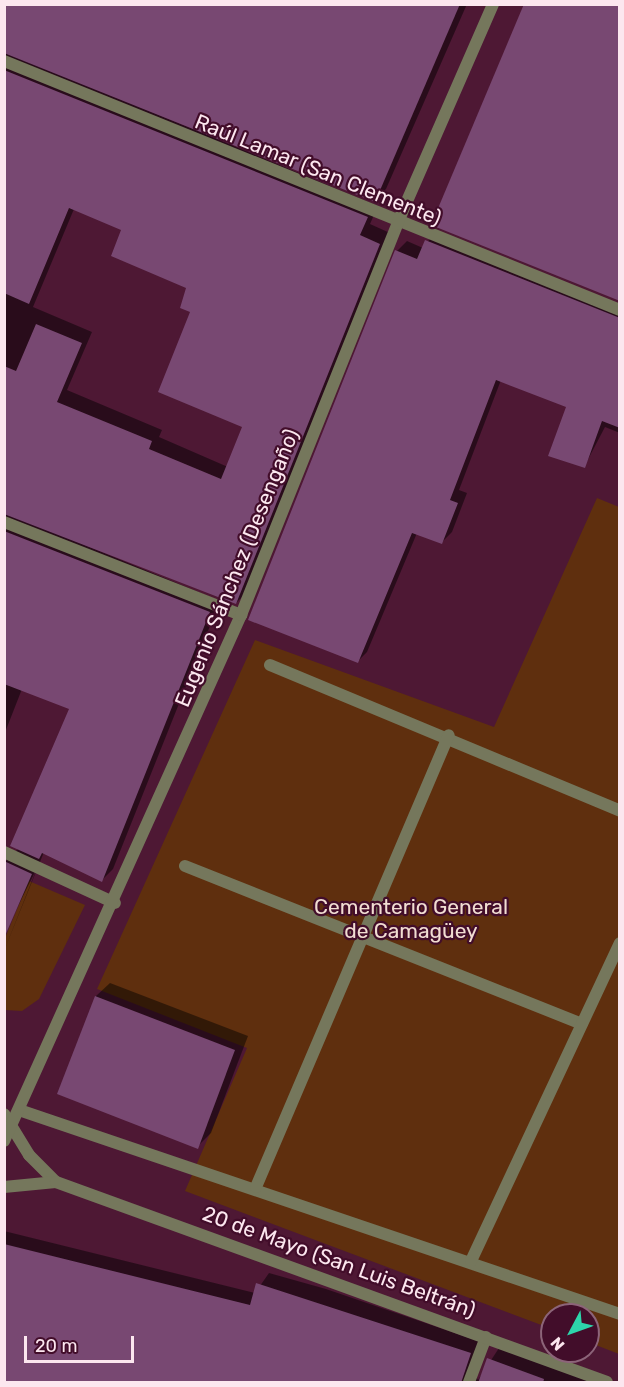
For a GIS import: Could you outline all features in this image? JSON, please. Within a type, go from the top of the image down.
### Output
[{"type":"street","name":"Eugenio Sánchez (Desengaño)","points":[[4,1141],[116,903],[241,615],[397,224],[493,4]]},
{"type":"street","name":"Raúl Lamar (San Clemente)","points":[[4,61],[397,224],[620,310]]},
{"type":"street","points":[[4,522],[241,615]]},
{"type":"street","points":[[270,664],[449,735],[620,810]]},
{"type":"street","points":[[256,1187],[449,735]]},
{"type":"street","points":[[4,852],[116,903]]},
{"type":"street","points":[[185,866],[582,1024]]},
{"type":"street","points":[[471,1261],[620,944]]},
{"type":"street","points":[[4,1105],[256,1187],[620,1314]]},
{"type":"street","name":"20 de Mayo (San Luis Beltrán)","points":[[4,1114],[10,1128],[56,1182]]},
{"type":"street","name":"20 de Mayo (San Luis Beltrán)","points":[[4,1187],[56,1182],[607,1383]]},
{"type":"street","points":[[469,1383],[486,1337]]},
{"type":"green space","name":"Cementerio General de Camagüey","points":[[597,498],[619,507],[619,1354],[600,1347],[600,1303],[540,1303],[540,1324],[185,1191],[247,1048],[97,989],[255,640],[494,727]]},
{"type":"green space","points":[[29,881],[85,905],[39,999],[22,1011],[5,1010],[5,938]]},
{"type":"building","points":[[4,4],[460,4],[375,202],[4,53]]},
{"type":"building","points":[[524,4],[620,4],[620,301],[431,225]]},
{"type":"building","points":[[4,70],[368,217],[360,235],[380,244],[236,604],[4,514],[4,366],[16,371],[36,324],[82,343],[57,402],[152,441],[149,449],[221,479],[242,427],[158,392],[190,312],[180,308],[186,288],[111,256],[121,230],[69,208],[29,304],[4,293]]},
{"type":"building","points":[[425,240],[620,318],[620,428],[602,421],[585,468],[548,456],[566,407],[496,380],[450,500],[458,503],[442,544],[412,533],[358,663],[248,620],[395,250],[417,259]]},
{"type":"building","points":[[4,531],[210,612],[102,882],[42,853],[39,859],[10,846],[69,709],[4,684]]},
{"type":"building","points":[[4,861],[32,874],[4,938]]},
{"type":"building","points":[[95,996],[235,1050],[198,1149],[57,1094]]},
{"type":"building","points":[[4,1244],[250,1305],[256,1283],[471,1353],[461,1383],[4,1383]]},
{"type":"building","points":[[487,1358],[544,1379],[543,1383],[478,1383]]}]
